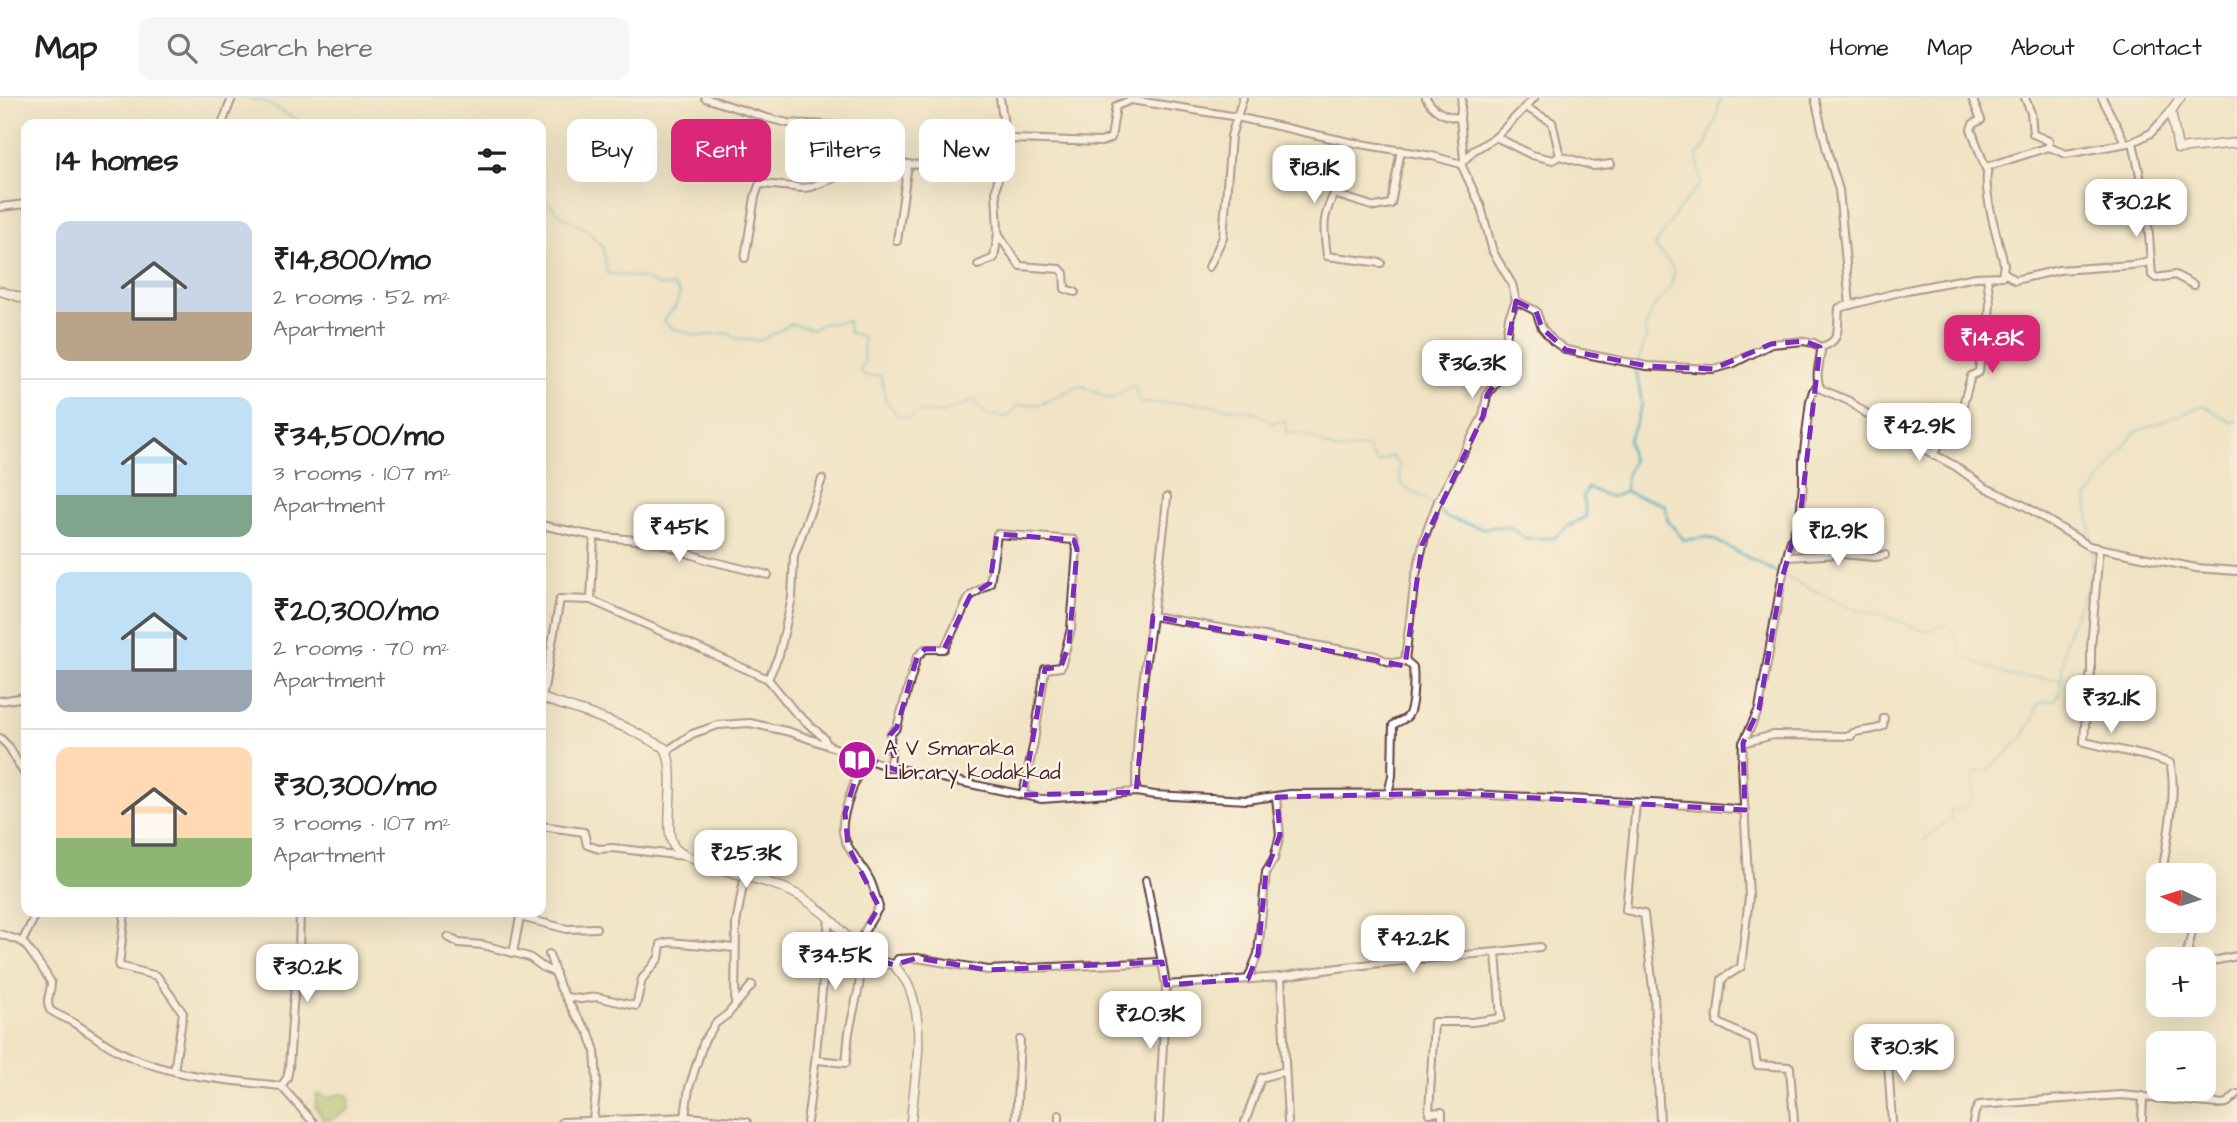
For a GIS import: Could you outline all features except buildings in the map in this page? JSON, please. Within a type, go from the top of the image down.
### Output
[{"type":"main road","points":[[2180,98],[2171,111],[2178,149],[2237,143]]},
{"type":"main road","points":[[0,291],[21,297]]},
{"type":"main road","points":[[546,700],[626,728],[667,751],[672,771],[670,832],[674,847],[685,856],[786,889],[807,901],[829,919],[858,950],[881,962],[894,965],[908,984],[919,1041],[911,1122]]},
{"type":"street","points":[[224,119],[232,98]]},
{"type":"street","points":[[705,98],[785,122]]},
{"type":"street","points":[[1000,98],[1002,119]]},
{"type":"street","points":[[1209,267],[1223,237],[1231,136],[1243,98]]},
{"type":"street","points":[[1426,98],[1429,104],[1447,117],[1460,118]]},
{"type":"street","points":[[1405,660],[1418,562],[1436,507],[1483,416],[1487,395],[1502,374],[1509,317],[1516,301],[1512,284],[1493,252],[1481,207],[1462,162],[1462,98]]},
{"type":"street","points":[[1462,162],[1473,151],[1496,137],[1534,98]]},
{"type":"street","points":[[1815,98],[1839,191],[1850,305]]},
{"type":"street","points":[[1820,347],[1834,342],[1839,308],[1976,277],[2002,276],[2004,264],[1987,191],[1986,169],[1971,127],[1981,120],[1972,98]]},
{"type":"street","points":[[2025,98],[2031,113],[2032,131],[2049,141],[2049,148]]},
{"type":"street","points":[[2102,98],[2129,142],[2147,210],[2152,275],[2156,278],[2175,275],[2194,285]]},
{"type":"street","points":[[1015,140],[1108,140],[1117,101],[1131,99],[1462,162]]},
{"type":"street","points":[[1525,107],[1552,122],[1560,156]]},
{"type":"street","points":[[1986,169],[1995,163],[2049,148],[2066,155],[2129,142],[2151,133],[2171,111]]},
{"type":"street","points":[[1496,137],[1532,155],[1553,160],[1560,156],[1594,166],[1611,164]]},
{"type":"street","points":[[1381,262],[1328,256],[1325,213],[1334,194],[1375,207],[1391,204],[1401,150]]},
{"type":"street","points":[[905,164],[919,164]]},
{"type":"street","points":[[897,241],[908,164]]},
{"type":"street","points":[[745,258],[759,185],[803,188],[824,182]]},
{"type":"street","points":[[978,265],[994,258],[998,231],[998,182]]},
{"type":"street","points":[[1,210],[21,205]]},
{"type":"street","points":[[998,231],[1020,266],[1060,270],[1064,273],[1065,289],[1074,292]]},
{"type":"street","points":[[2004,272],[2015,280],[2059,270],[2151,262]]},
{"type":"street","points":[[1933,455],[1963,405],[1971,376],[1979,372],[1983,334],[1989,318],[1987,277]]},
{"type":"street","points":[[1516,301],[1536,311],[1542,328],[1553,341],[1566,350],[1638,364],[1713,369],[1732,364],[1771,344],[1804,341],[1814,342],[1820,347]]},
{"type":"street","points":[[1794,1122],[1790,1067],[1757,1065],[1753,1040],[1717,1022],[1722,979],[1741,967],[1749,897],[1743,743],[1759,709],[1787,556],[1800,517],[1803,460],[1810,401],[1818,386],[1820,347]]},
{"type":"street","points":[[1818,386],[1849,401],[1889,430],[1955,466],[1984,487],[2025,506],[2089,546],[2196,568],[2237,571]]},
{"type":"street","points":[[768,679],[779,656],[792,598],[794,555],[821,479]]},
{"type":"street","points":[[1136,792],[1135,762],[1144,677],[1165,537],[1167,497]]},
{"type":"street","points":[[546,526],[594,536],[657,542],[707,560],[768,575]]},
{"type":"street","points":[[889,767],[890,734],[897,727],[917,657],[925,649],[944,649],[970,596],[990,583],[997,534],[1074,540],[1077,550],[1069,644],[1061,667],[1045,669],[1023,795]]},
{"type":"street","points":[[591,600],[594,536]]},
{"type":"street","points":[[2099,548],[2084,742],[2170,763],[2170,811],[2164,863]]},
{"type":"street","points":[[1787,556],[1885,555]]},
{"type":"street","points":[[546,672],[560,599],[591,600],[768,679],[794,711],[824,738],[828,746]]},
{"type":"street","points":[[1153,616],[1376,656],[1391,663],[1405,660]]},
{"type":"street","points":[[1388,794],[1392,776],[1393,725],[1410,714],[1412,699],[1413,667],[1405,660]]},
{"type":"street","points":[[0,701],[21,698]]},
{"type":"street","points":[[1743,743],[1773,736],[1851,736],[1853,733],[1883,726],[1884,718]]},
{"type":"street","points":[[667,751],[692,734],[718,725],[750,723],[790,732],[889,767],[1042,799],[1136,792],[1247,800],[1290,794],[1450,793],[1745,810]]},
{"type":"street","points":[[0,738],[9,747],[21,768]]},
{"type":"street","points":[[815,1063],[817,1060],[846,1063],[849,1032],[859,987],[858,950],[879,907],[871,882],[848,846],[843,830],[845,813],[862,756]]},
{"type":"street","points":[[1248,979],[1258,954],[1266,872],[1274,859],[1280,835],[1276,797]]},
{"type":"street","points":[[1636,803],[1626,910],[1644,914],[1654,996],[1660,1122]]},
{"type":"street","points":[[546,827],[584,832],[587,845],[599,849],[685,856]]},
{"type":"street","points":[[734,1006],[738,905],[745,874]]},
{"type":"street","points":[[1146,880],[1166,985],[1158,1122]]},
{"type":"street","points":[[22,942],[34,917]]},
{"type":"street","points":[[125,917],[120,966],[157,976],[183,1013],[174,1071]]},
{"type":"street","points":[[281,1086],[287,1078],[289,1068],[300,917]]},
{"type":"street","points":[[513,953],[520,917],[566,929],[596,928]]},
{"type":"street","points":[[807,1122],[829,919]]},
{"type":"street","points":[[0,934],[29,947],[36,961],[49,975],[51,984],[47,1002],[50,1010],[129,1056],[174,1071],[214,1079],[281,1086],[313,1122]]},
{"type":"street","points":[[447,937],[458,943],[483,945],[529,957],[556,973]]},
{"type":"street","points":[[566,997],[597,997],[636,1006],[642,979],[659,958],[661,944],[670,942],[735,948]]},
{"type":"street","points":[[1166,985],[1281,977],[1335,967],[1540,947]]},
{"type":"street","points":[[1442,1122],[1442,1112],[1429,1113],[1434,1023],[1501,1018],[1496,953]]},
{"type":"street","points":[[549,954],[566,997],[589,1033],[595,1051],[597,1082],[592,1121]]},
{"type":"street","points":[[2216,960],[2237,956]]},
{"type":"street","points":[[894,965],[898,959],[917,958],[988,970],[1162,962]]},
{"type":"street","points":[[1281,977],[1288,1122]]},
{"type":"street","points":[[687,1119],[689,1088],[704,1041],[716,1023],[752,985]]},
{"type":"street","points":[[1016,1122],[1020,1040]]},
{"type":"street","points":[[1887,1049],[1892,1122]]},
{"type":"street","points":[[1245,1122],[1261,1078],[1285,1071]]},
{"type":"street","points":[[1973,1122],[1979,1105],[2061,1098],[2143,1096],[2218,1104],[2227,1103],[2237,1094]]},
{"type":"street","points":[[2141,1122],[2143,1096]]},
{"type":"street","points":[[562,1122],[687,1119],[747,1122]]},
{"type":"highlighted area","points":[[1516,301],[1536,311],[1542,328],[1566,350],[1647,366],[1713,369],[1771,344],[1804,341],[1820,347],[1800,517],[1782,578],[1759,709],[1743,743],[1745,810],[1450,793],[1277,797],[1280,835],[1266,872],[1258,954],[1248,979],[1166,985],[1162,962],[988,970],[917,958],[894,965],[864,955],[855,947],[879,907],[848,846],[845,813],[862,756],[896,770],[890,735],[897,727],[917,657],[925,649],[944,649],[970,596],[990,583],[997,534],[1074,540],[1077,550],[1069,644],[1061,667],[1045,669],[1023,795],[1136,792],[1153,616],[1405,666],[1422,545],[1483,416],[1487,395],[1502,374]]},
{"type":"green space","points":[[320,1094],[327,1098],[340,1094],[348,1095],[348,1111],[330,1120],[323,1119],[315,1106],[316,1096]]},
{"type":"waterway","points":[[246,98],[263,101],[296,119]]},
{"type":"waterway","points":[[1626,491],[1626,477],[1632,462],[1628,441],[1642,404],[1636,369],[1652,310],[1671,286],[1674,273],[1671,265],[1655,246],[1678,210],[1701,183],[1697,153],[1703,151],[1721,98]]},
{"type":"waterway","points":[[546,201],[562,216],[587,230],[603,247],[607,273],[646,279],[658,286],[673,286],[680,293],[676,306],[663,321],[670,327],[698,336],[728,333],[735,338],[760,341],[791,324],[813,329],[822,324],[848,321],[849,332],[863,337],[864,363],[859,370],[866,376],[881,376],[885,398],[896,415],[909,418],[921,411],[942,413],[974,400],[986,415],[1007,417],[1018,405],[1041,404],[1081,385],[1109,399],[1134,385],[1140,403],[1192,403],[1255,412],[1272,423],[1285,421],[1287,433],[1301,433],[1338,451],[1366,447],[1378,463],[1391,456],[1399,464],[1401,482],[1405,487],[1434,506]]},
{"type":"waterway","points":[[2092,542],[2087,499],[2135,432],[2204,405],[2230,422],[2237,421]]},
{"type":"waterway","points":[[1438,510],[1447,518],[1482,528],[1508,526],[1525,538],[1554,538],[1568,526],[1586,517],[1583,496],[1588,488],[1611,497],[1626,492],[1665,505],[1668,521],[1684,540],[1709,537],[1776,572]]},
{"type":"waterway","points":[[1786,577],[1849,607],[1924,631],[1945,625],[1953,630],[1963,657],[2010,676],[2061,679],[2065,640],[2093,572],[2092,549]]},
{"type":"waterway","points":[[1924,840],[1951,819],[1950,810],[1966,807],[1973,795],[1974,773],[1986,771],[2023,736],[2033,720],[2037,704],[2055,700],[2059,695],[2061,681]]},
{"type":"place","name":"A V Smaraka Library kodakkad","points":[[857,760]]}]
